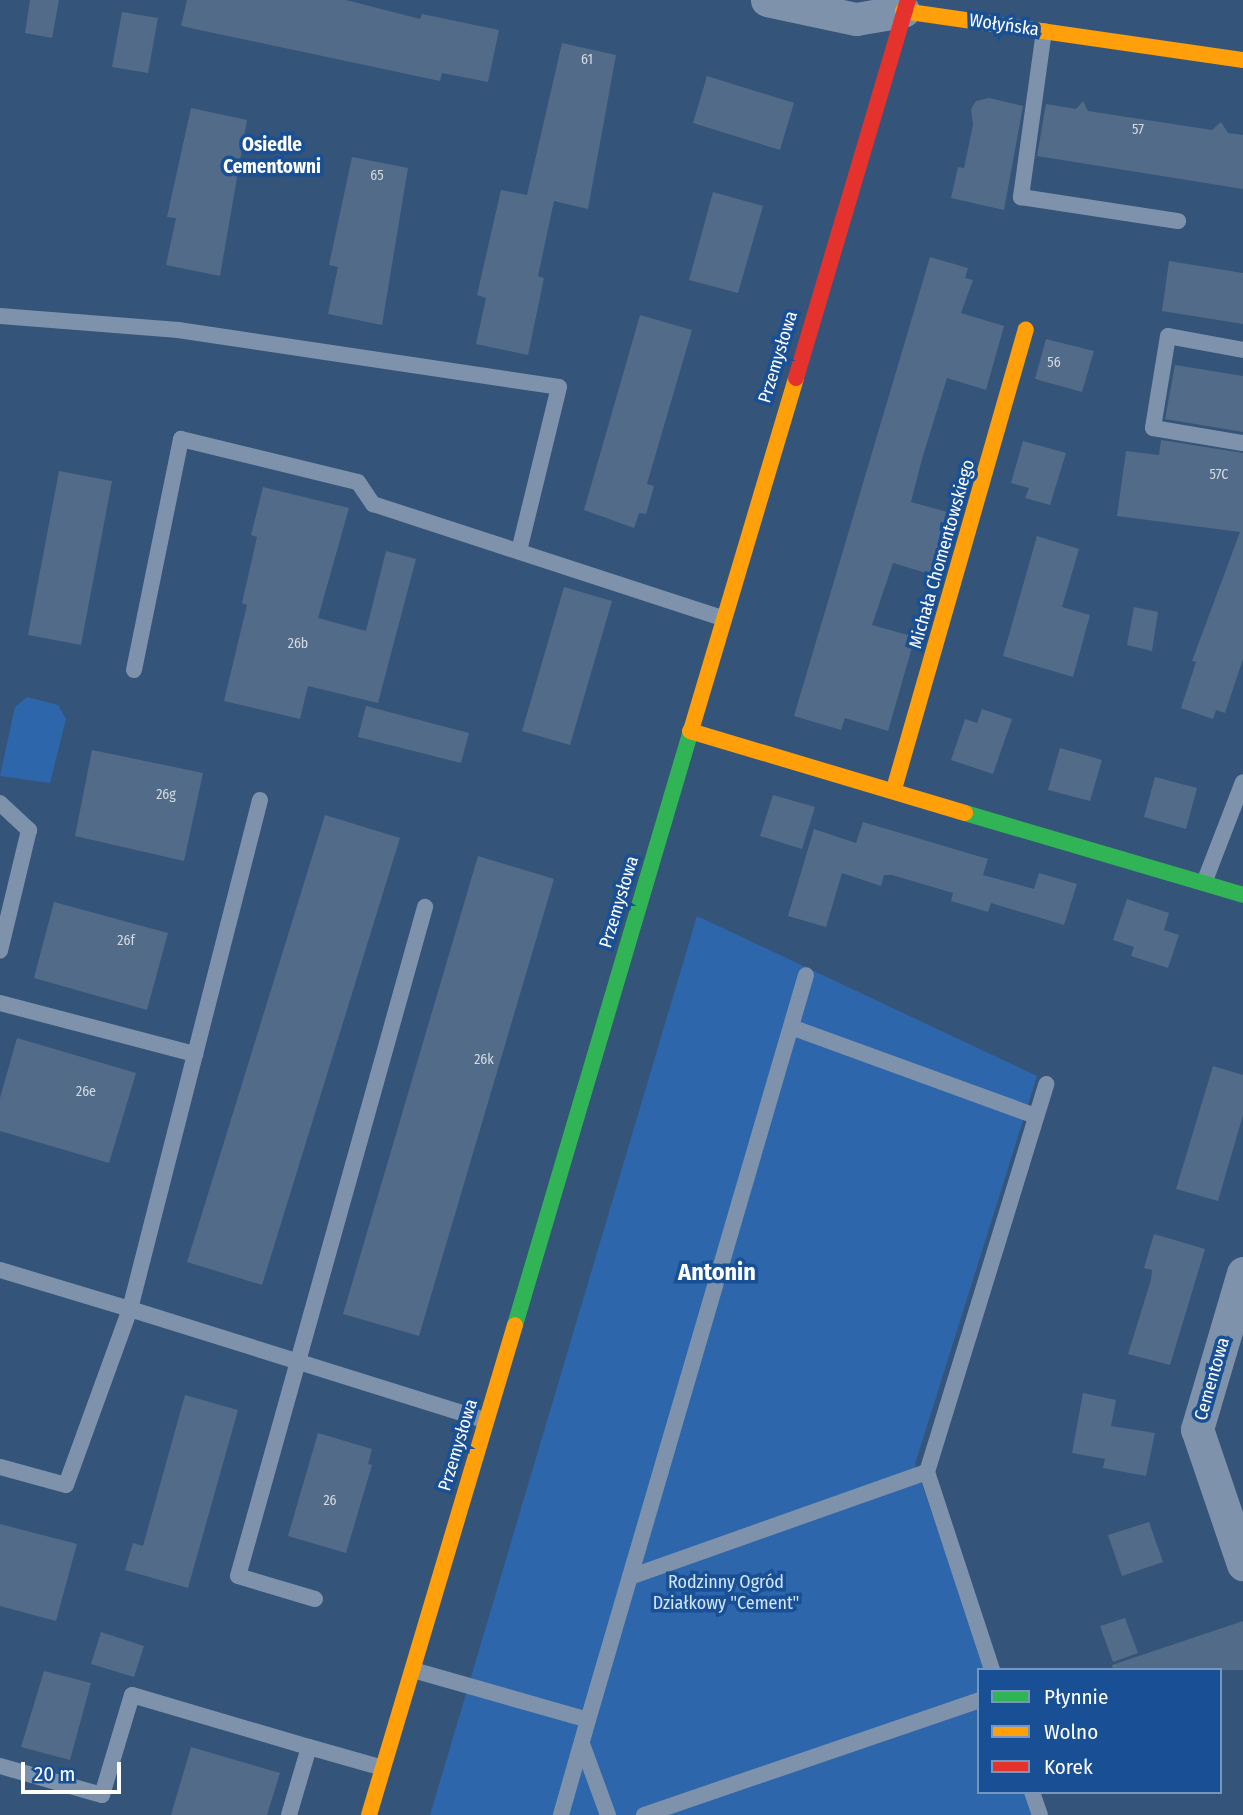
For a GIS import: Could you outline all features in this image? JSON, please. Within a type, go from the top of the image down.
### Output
[{"type":"main road","name":"Wołyńska","points":[[905,6],[1044,31],[1243,60]]},
{"type":"main road","name":"Przemysłowa","points":[[369,1815],[690,731],[721,618],[905,6]]},
{"type":"main road","name":"Michała Chomentowskiego","points":[[894,789],[1026,330]]},
{"type":"main road","points":[[690,731],[894,789],[1243,895]]},
{"type":"street","name":"Wołyńska","points":[[766,0],[856,19],[905,6]]},
{"type":"street","name":"Cementowa","points":[[1243,1273],[1197,1430],[1243,1564]]},
{"type":"lane","points":[[1044,31],[1021,198],[1178,220]]},
{"type":"lane","points":[[0,316],[178,330],[559,387],[519,551]]},
{"type":"lane","points":[[1243,350],[1168,337],[1153,428],[1243,443]]},
{"type":"lane","points":[[134,670],[181,439],[358,482],[373,504],[721,618]]},
{"type":"lane","points":[[1204,883],[1243,782]]},
{"type":"lane","points":[[0,1467],[66,1485],[130,1309],[260,800]]},
{"type":"lane","points":[[0,803],[29,830],[0,951]]},
{"type":"lane","points":[[315,1599],[238,1576],[425,907]]},
{"type":"lane","points":[[561,1815],[806,975]]},
{"type":"lane","points":[[0,1003],[195,1054]]},
{"type":"lane","points":[[791,1027],[1036,1116]]},
{"type":"lane","points":[[991,1668],[928,1472],[1046,1084]]},
{"type":"lane","points":[[0,1270],[485,1420]]},
{"type":"lane","points":[[630,1577],[928,1472]]},
{"type":"lane","points":[[411,1669],[588,1720]]},
{"type":"lane","points":[[0,1766],[102,1795],[132,1695],[383,1768]]},
{"type":"lane","points":[[644,1815],[977,1701]]},
{"type":"lane","points":[[582,1744],[608,1815]]},
{"type":"lane","points":[[289,1815],[309,1747]]},
{"type":"lane","points":[[1033,1794],[1040,1815]]},
{"type":"green space","points":[[27,697],[58,705],[66,719],[50,783],[0,776],[15,707]]},
{"type":"green space","name":"Rodzinny Ogród Działkowy \"Cement\"","points":[[697,916],[1037,1076],[915,1464],[985,1668],[977,1668],[977,1794],[1029,1794],[1036,1815],[430,1815]]},
{"type":"building","points":[[30,0],[59,0],[52,38],[25,33]]},
{"type":"building","points":[[187,0],[346,0],[420,19],[422,14],[499,30],[488,82],[442,73],[440,81],[181,26]]},
{"type":"building","points":[[122,12],[158,18],[148,73],[112,67]]},
{"type":"building","points":[[562,43],[616,55],[588,209],[554,201],[538,276],[544,278],[528,355],[476,344],[486,298],[477,295],[501,190],[527,195]]},
{"type":"building","points":[[707,76],[794,103],[780,150],[693,123]]},
{"type":"building","points":[[989,98],[1023,106],[1004,210],[951,198],[958,167],[964,168],[973,125],[971,109],[976,101]]},
{"type":"building","points":[[1083,101],[1088,111],[1212,130],[1221,122],[1228,133],[1243,135],[1243,189],[1037,156],[1046,104],[1076,109]]},
{"type":"building","points":[[191,108],[247,120],[220,276],[166,265],[176,218],[167,217]]},
{"type":"building","points":[[352,157],[408,168],[382,325],[328,314],[338,267],[329,265]]},
{"type":"building","points":[[713,192],[763,206],[738,293],[689,280]]},
{"type":"building","points":[[930,257],[968,268],[965,278],[973,280],[961,313],[1004,326],[986,390],[947,378],[922,459],[911,502],[951,513],[933,575],[893,563],[872,625],[915,637],[888,731],[845,718],[841,730],[794,716]]},
{"type":"building","points":[[1169,261],[1243,273],[1243,324],[1162,311]]},
{"type":"building","points":[[640,315],[692,330],[647,484],[654,486],[646,514],[639,513],[634,528],[584,510]]},
{"type":"building","points":[[1046,339],[1094,351],[1082,392],[1035,379]]},
{"type":"building","points":[[1175,365],[1243,376],[1243,432],[1165,419]]},
{"type":"building","points":[[1161,440],[1243,453],[1243,659],[1225,713],[1216,710],[1213,719],[1181,708],[1196,662],[1192,661],[1240,532],[1117,516],[1126,451],[1159,455]]},
{"type":"building","points":[[1023,441],[1066,453],[1050,505],[1025,498],[1029,488],[1011,483]]},
{"type":"building","points":[[59,471],[112,481],[81,645],[28,635]]},
{"type":"building","points":[[263,487],[349,508],[318,618],[366,631],[386,551],[416,559],[378,703],[308,686],[300,719],[224,701],[247,605],[242,603],[257,537],[251,535]]},
{"type":"building","points":[[1037,536],[1079,549],[1062,607],[1090,615],[1073,677],[1003,656]]},
{"type":"building","points":[[564,587],[612,601],[570,745],[522,731]]},
{"type":"building","points":[[1134,607],[1158,612],[1152,651],[1127,645]]},
{"type":"building","points":[[366,706],[469,733],[461,763],[358,737]]},
{"type":"building","points":[[982,709],[1012,719],[993,774],[951,760],[965,719],[977,723]]},
{"type":"building","points":[[1060,748],[1102,760],[1090,801],[1048,790]]},
{"type":"building","points":[[92,750],[203,773],[184,861],[75,836]]},
{"type":"building","points":[[1155,777],[1197,788],[1186,829],[1144,817]]},
{"type":"building","points":[[773,795],[815,807],[802,849],[760,836]]},
{"type":"building","points":[[325,815],[400,838],[262,1285],[187,1262]]},
{"type":"building","points":[[863,822],[988,859],[983,875],[1034,889],[1039,873],[1077,884],[1064,925],[991,903],[988,912],[951,901],[953,893],[892,875],[884,875],[881,886],[842,873],[826,927],[788,916],[814,829],[856,843]]},
{"type":"building","points":[[478,856],[554,879],[419,1336],[343,1314]]},
{"type":"building","points":[[1127,899],[1169,913],[1164,930],[1179,935],[1168,968],[1131,956],[1134,947],[1113,940]]},
{"type":"building","points":[[54,902],[168,933],[147,1010],[34,978]]},
{"type":"building","points":[[17,1038],[136,1073],[109,1163],[0,1131],[0,1098]]},
{"type":"building","points":[[1213,1066],[1243,1075],[1243,1115],[1218,1201],[1176,1189]]},
{"type":"building","points":[[1154,1234],[1205,1249],[1170,1365],[1128,1354],[1151,1280],[1152,1270],[1144,1268]]},
{"type":"building","points":[[1083,1393],[1116,1400],[1111,1426],[1155,1433],[1146,1476],[1103,1468],[1105,1459],[1072,1453]]},
{"type":"building","points":[[185,1395],[238,1410],[188,1588],[125,1570],[133,1543],[143,1546]]},
{"type":"building","points":[[318,1433],[372,1449],[368,1464],[372,1465],[346,1553],[288,1536]]},
{"type":"building","points":[[1149,1522],[1163,1562],[1122,1576],[1108,1535]]},
{"type":"building","points":[[0,1524],[77,1544],[56,1621],[0,1606]]},
{"type":"building","points":[[1125,1618],[1138,1653],[1113,1662],[1100,1626]]},
{"type":"building","points":[[1243,1621],[1243,1670],[1113,1668],[1112,1665]]},
{"type":"building","points":[[101,1632],[144,1646],[134,1677],[91,1664]]},
{"type":"building","points":[[44,1671],[91,1683],[70,1760],[21,1747]]},
{"type":"building","points":[[191,1747],[280,1773],[267,1815],[171,1815]]},
{"type":"traffic: fast","points":[[515,1325],[692,727]]},
{"type":"traffic: fast","points":[[965,813],[1243,895]]},
{"type":"traffic: slow","points":[[903,11],[1243,60]]},
{"type":"traffic: slow","points":[[894,789],[1026,330]]},
{"type":"traffic: slow","points":[[692,727],[796,378]]},
{"type":"traffic: slow","points":[[690,731],[965,813]]},
{"type":"traffic: slow","points":[[369,1815],[515,1325]]},
{"type":"traffic: jam","points":[[796,378],[908,0]]},
{"type":"district","name":"Osiedle Cementowni","points":[[272,156]]},
{"type":"district","name":"Antonin","points":[[717,1273]]}]
